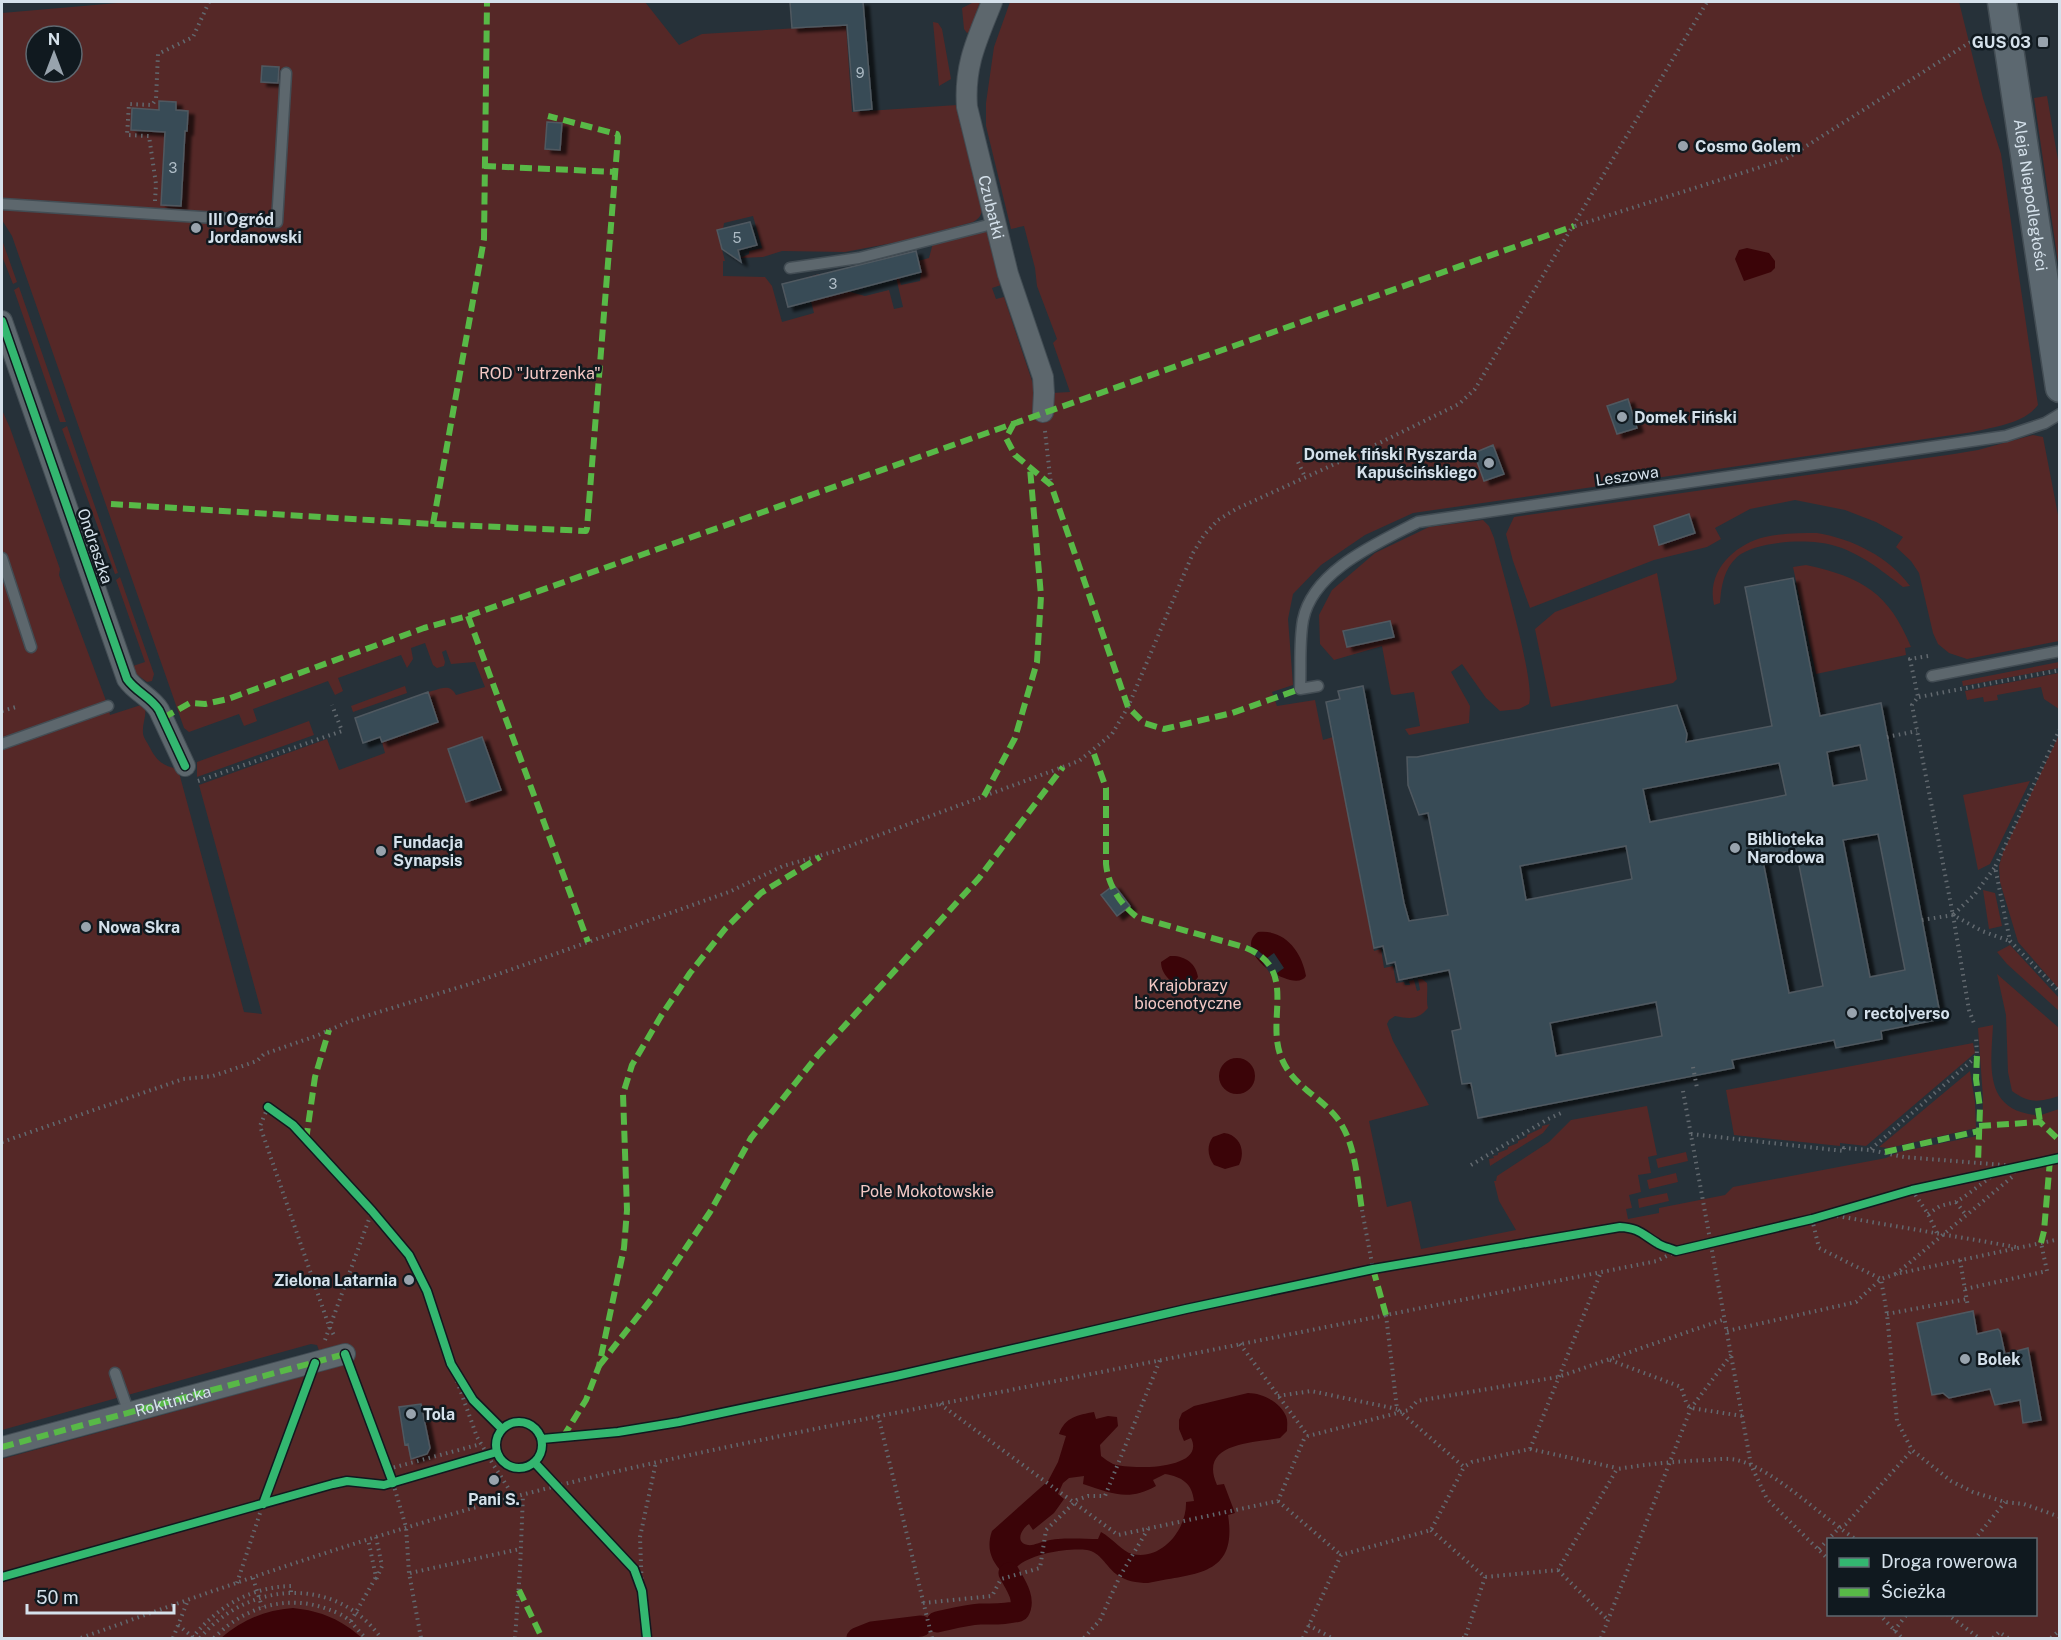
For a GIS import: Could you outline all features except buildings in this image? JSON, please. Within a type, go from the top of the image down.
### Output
[{"type":"main road","name":"Aleja Niepodległości","points":[[2002,2],[2060,388]]},
{"type":"street","name":"Czubatki","points":[[992,2],[971,55],[966,87],[967,107],[1008,274],[1043,377],[1043,412]]},
{"type":"street","name":"Ondraszka","points":[[2,321],[127,679],[134,689],[154,702],[191,774]]},
{"type":"street","name":"Rokitnicka","points":[[2,1447],[345,1354]]},
{"type":"lane","points":[[2,204],[277,222],[286,74]]},
{"type":"lane","points":[[790,268],[859,258],[996,224]]},
{"type":"lane","name":"Leszowa","points":[[1318,686],[1300,689],[1303,620],[1311,600],[1326,579],[1361,551],[1418,522],[2006,436],[2045,423],[2060,414]]},
{"type":"lane","points":[[2,558],[31,647]]},
{"type":"lane","points":[[1932,676],[2060,651]]},
{"type":"lane","points":[[2,744],[108,706]]},
{"type":"lane","points":[[115,1373],[129,1413]]},
{"type":"path","points":[[154,214],[156,184],[149,133],[127,135],[129,104],[152,105],[156,99],[158,54],[193,37],[209,2]]},
{"type":"path","points":[[2,1142],[183,1079],[213,1076],[257,1061],[264,1054],[316,1036],[350,1021],[476,982],[729,892],[783,866],[820,857],[1079,761],[1094,753],[1112,734],[1128,706],[1192,553],[1218,520],[1236,509],[1459,404],[1475,389],[1707,2]]},
{"type":"path","points":[[1574,226],[1786,159],[1972,41]]},
{"type":"path","points":[[1043,412],[1051,485]]},
{"type":"path","points":[[1298,462],[1305,477]]},
{"type":"path","points":[[1918,697],[1910,659],[1928,656]]},
{"type":"path","points":[[1976,1026],[1969,1010],[1912,705],[1918,697],[2060,670]]},
{"type":"path","points":[[191,774],[342,731],[332,705]]},
{"type":"path","points":[[2,711],[16,706]]},
{"type":"path","points":[[1922,921],[1953,915],[1975,894],[1995,867],[2060,729]]},
{"type":"path","points":[[1887,737],[1917,731]]},
{"type":"path","points":[[1995,867],[2010,941]]},
{"type":"path","points":[[1953,915],[1982,931],[2010,941],[2060,992]]},
{"type":"path","points":[[1870,1150],[1977,1056],[1976,1036]]},
{"type":"path","points":[[1694,1067],[1698,1089]]},
{"type":"path","points":[[1683,1091],[1751,1465],[1767,1499],[1827,1558]]},
{"type":"path","points":[[268,1107],[260,1126],[329,1326],[345,1354]]},
{"type":"path","points":[[1471,1165],[1561,1113]]},
{"type":"path","points":[[1691,1134],[1844,1150],[1844,1148],[1870,1150],[1904,1157],[2016,1166],[2012,1177],[1944,1234]]},
{"type":"path","points":[[1928,1214],[1940,1206],[1956,1202],[1996,1173]]},
{"type":"path","points":[[1912,1190],[1928,1214],[1938,1235]]},
{"type":"path","points":[[1956,1202],[1966,1215]]},
{"type":"path","points":[[1362,1210],[1373,1269]]},
{"type":"path","points":[[315,1362],[321,1354],[329,1326],[372,1211]]},
{"type":"path","points":[[1831,1215],[2019,1247]]},
{"type":"path","points":[[1812,1220],[1819,1248],[1881,1280]]},
{"type":"path","points":[[1896,1274],[1938,1235]]},
{"type":"path","points":[[1727,1331],[1856,1302],[1881,1280],[1896,1274],[2060,1239]]},
{"type":"path","points":[[1965,1289],[2047,1271],[2041,1243]]},
{"type":"path","points":[[1667,1248],[1676,1251]]},
{"type":"path","points":[[81,1638],[368,1539],[557,1486],[656,1462],[878,1415],[1657,1261],[1676,1251]]},
{"type":"path","points":[[1960,1260],[1968,1307]]},
{"type":"path","points":[[1362,1271],[1384,1267]]},
{"type":"path","points":[[1530,1449],[1601,1272]]},
{"type":"path","points":[[1881,1280],[1887,1314],[1898,1421],[1912,1450],[1952,1481],[1973,1492],[2005,1502],[2024,1504],[2060,1517]]},
{"type":"path","points":[[1887,1314],[1967,1299]]},
{"type":"path","points":[[1386,1315],[1398,1411]]},
{"type":"path","points":[[1278,1501],[1304,1439],[1308,1436],[1409,1410],[1417,1401],[1558,1377],[1725,1319]]},
{"type":"path","points":[[1240,1344],[1308,1436]]},
{"type":"path","points":[[1600,1638],[1691,1408],[1731,1355]]},
{"type":"path","points":[[923,1603],[992,1596],[1001,1579],[1040,1568],[1046,1530],[1074,1503],[1088,1496],[1105,1496],[1160,1360]]},
{"type":"path","points":[[1609,1360],[1681,1387],[1687,1404],[1691,1408],[1742,1416]]},
{"type":"path","points":[[451,1365],[473,1400]]},
{"type":"path","points":[[451,1365],[486,1452]]},
{"type":"path","points":[[1278,1396],[1311,1391],[1398,1411],[1464,1467]]},
{"type":"path","points":[[940,1404],[1118,1535],[1278,1501]]},
{"type":"path","points":[[878,1415],[932,1638]]},
{"type":"path","points":[[388,1469],[481,1444]]},
{"type":"path","points":[[1303,1638],[1341,1556],[1431,1530],[1464,1467],[1472,1462],[1530,1449],[1617,1468],[1671,1461],[1735,1459],[1751,1465],[1784,1486],[1855,1538]]},
{"type":"path","points":[[1829,1538],[1846,1524],[1912,1450]]},
{"type":"path","points":[[477,1459],[497,1452]]},
{"type":"path","points":[[491,1461],[514,1497]]},
{"type":"path","points":[[642,1591],[640,1537],[656,1462]]},
{"type":"path","points":[[1558,1570],[1617,1468]]},
{"type":"path","points":[[551,1479],[557,1486]]},
{"type":"path","points":[[403,1480],[388,1484],[406,1527],[409,1573],[421,1638]]},
{"type":"path","points":[[515,1638],[523,1495]]},
{"type":"path","points":[[252,1507],[273,1501]]},
{"type":"path","points":[[1278,1501],[1341,1556]]},
{"type":"path","points":[[1975,1538],[2005,1502]]},
{"type":"path","points":[[237,1584],[263,1504]]},
{"type":"path","points":[[1084,1638],[1100,1620],[1120,1576],[1148,1529]]},
{"type":"path","points":[[1431,1530],[1485,1577],[1558,1570]]},
{"type":"path","points":[[351,1622],[382,1566],[376,1537]]},
{"type":"path","points":[[368,1539],[376,1571],[374,1584]]},
{"type":"path","points":[[1819,1549],[1827,1541]]},
{"type":"path","points":[[409,1573],[520,1549]]},
{"type":"path","points":[[1558,1570],[1608,1621]]},
{"type":"path","points":[[1462,1638],[1466,1638],[1485,1577]]},
{"type":"path","points":[[253,1578],[262,1607]]},
{"type":"path","points":[[178,1625],[193,1638],[222,1609],[239,1598],[257,1591],[291,1586],[291,1593]]},
{"type":"path","points":[[200,1638],[229,1612],[259,1598],[291,1593],[321,1596],[339,1604],[356,1614],[381,1638]]},
{"type":"path","points":[[173,1638],[189,1600]]},
{"type":"path","points":[[214,1638],[235,1620],[262,1607],[284,1603],[313,1604],[335,1612],[351,1622],[353,1627],[366,1638]]},
{"type":"path","points":[[1881,1616],[1902,1638]]},
{"type":"path","points":[[1894,1631],[1905,1616]]},
{"type":"path","points":[[1950,1616],[1979,1638]]},
{"type":"path","points":[[1308,1625],[1332,1638]]},
{"type":"path","points":[[2051,1638],[2060,1630]]},
{"type":"path","points":[[1993,1638],[1999,1632],[2008,1638]]},
{"type":"green space","name":"Pole Mokotowskie","points":[[129,2],[645,2],[679,45],[702,34],[846,25],[852,112],[957,105],[982,200],[980,215],[973,222],[903,241],[845,252],[782,251],[763,257],[740,258],[749,254],[749,251],[762,248],[753,216],[724,223],[723,229],[717,230],[725,261],[723,261],[723,276],[765,277],[772,286],[782,322],[814,313],[805,278],[819,274],[825,297],[847,291],[865,296],[889,290],[894,309],[903,307],[891,256],[893,255],[901,285],[920,281],[921,272],[918,261],[929,258],[933,243],[986,229],[1001,285],[992,288],[996,299],[1004,297],[1034,387],[1033,394],[1070,392],[1053,343],[1057,339],[1037,286],[1035,268],[1024,226],[1011,229],[986,126],[986,103],[994,47],[1010,2],[1959,2],[1983,98],[2001,154],[2038,405],[2017,420],[1973,432],[1413,513],[1365,535],[1321,565],[1293,594],[1288,619],[1293,685],[1272,692],[1277,706],[1315,700],[1323,740],[1333,737],[1374,951],[1381,949],[1384,968],[1393,966],[1396,983],[1404,982],[1405,985],[1410,985],[1409,981],[1414,980],[1417,991],[1420,990],[1418,979],[1427,983],[1428,1008],[1421,1015],[1413,1018],[1395,1016],[1387,1024],[1393,1041],[1429,1105],[1369,1121],[1387,1207],[1411,1201],[1421,1249],[1516,1230],[1499,1201],[1494,1181],[1497,1176],[1549,1142],[1571,1120],[1647,1106],[1657,1155],[1648,1157],[1651,1173],[1638,1175],[1641,1192],[1629,1195],[1632,1208],[1626,1209],[1628,1219],[1659,1213],[1659,1208],[1725,1195],[1733,1187],[1886,1158],[1899,1152],[1982,1135],[1983,1098],[1978,1028],[1993,1025],[1992,1069],[1998,1094],[2006,1104],[2018,1111],[2035,1115],[2039,1124],[2042,1121],[2041,1115],[2059,1109],[2059,1638],[2,1638],[2,1459],[326,1370],[317,1345],[311,1344],[2,1430],[2,410],[110,715],[144,704],[143,733],[145,740],[160,762],[178,769],[244,1012],[262,1014],[199,785],[327,739],[339,770],[385,753],[382,742],[405,734],[409,735],[408,733],[438,722],[428,692],[447,688],[456,695],[485,687],[475,662],[451,664],[446,650],[442,652],[444,666],[437,668],[433,665],[425,643],[411,648],[413,659],[407,668],[401,655],[338,678],[343,691],[335,695],[328,681],[253,709],[257,721],[244,726],[239,714],[189,732],[184,728],[12,236],[2,220],[2,13]],"holes":[[[482,737],[500,790],[466,802],[448,749]]]},
{"type":"green space","points":[[974,2],[980,2],[970,31],[967,33],[964,29],[962,8]]},
{"type":"green space","points":[[933,22],[938,23],[942,29],[951,79],[939,86]]},
{"type":"green space","points":[[2047,96],[2059,166],[2059,269],[2034,98]]},
{"type":"green space","points":[[2,240],[17,282],[13,284],[2,256]]},
{"type":"green space","points":[[19,287],[66,422],[60,422],[14,290]]},
{"type":"green space","points":[[67,426],[118,573],[115,574],[62,429]]},
{"type":"green space","points":[[2033,435],[2043,437],[2059,520],[2059,641],[1967,659],[1949,653],[1938,644],[1933,633],[1919,573],[1911,561],[1896,547],[1903,537],[1876,522],[1845,510],[1795,500],[1750,509],[1715,528],[1721,539],[1707,547],[1654,560],[1530,608],[1506,534],[1514,517],[1954,454]]},
{"type":"green space","points":[[1483,520],[1489,526],[1494,538],[1517,624],[1530,692],[1529,704],[1519,709],[1500,711],[1486,698],[1462,664],[1451,672],[1470,706],[1469,723],[1409,735],[1405,729],[1420,726],[1414,692],[1391,694],[1382,646],[1334,660],[1320,644],[1319,615],[1332,590],[1375,553],[1429,527]]},
{"type":"green space","points":[[1817,533],[1844,540],[1869,551],[1892,566],[1910,586],[1903,587],[1869,562],[1842,548],[1822,543],[1783,542],[1756,547],[1737,557],[1724,578],[1720,603],[1714,605],[1714,581],[1719,570],[1725,561],[1743,546],[1771,536]]},
{"type":"green space","points":[[1806,565],[1843,575],[1871,590],[1883,600],[1902,628],[1911,647],[1905,648],[1906,655],[1816,674],[1793,567]]},
{"type":"green space","points":[[1657,573],[1677,679],[1673,683],[1551,707],[1535,629],[1555,612]]},
{"type":"green space","points":[[120,577],[154,674],[152,681],[147,682],[135,673],[133,666],[145,662],[116,580]]},
{"type":"green space","points":[[2059,662],[2059,668],[1963,686],[1962,681]]},
{"type":"green space","points":[[2059,673],[2059,709],[2044,699],[2041,687],[1997,695],[1998,700],[1984,702],[1983,697],[1967,700],[1965,691]]},
{"type":"green space","points":[[405,686],[407,693],[353,712],[351,706]]},
{"type":"green space","points":[[309,721],[314,735],[197,777],[197,762]]},
{"type":"green space","points":[[2059,735],[2059,989],[2018,942],[2000,882],[1999,866],[2003,852]]},
{"type":"green space","points":[[2030,781],[1990,864],[1978,870],[1963,795]]},
{"type":"green space","points":[[1983,890],[1995,893],[2002,926],[1989,929]]},
{"type":"green space","points":[[2010,945],[2059,998],[2059,1011],[1997,952]]},
{"type":"green space","points":[[1997,974],[2059,1028],[2059,1096],[2035,1101],[2012,1091],[2008,1072],[2006,1015]]},
{"type":"green space","points":[[1973,1043],[1975,1053],[1866,1146],[1840,1143],[1840,1146],[1734,1135],[1726,1090]]},
{"type":"green space","points":[[1970,1071],[1976,1128],[1889,1148],[1879,1147]]},
{"type":"green space","points":[[1550,1124],[1543,1133],[1490,1166],[1489,1159],[1494,1158],[1493,1156],[1518,1143],[1542,1126]]},
{"type":"green space","points":[[1686,1152],[1688,1161],[1658,1168],[1656,1159]]},
{"type":"green space","points":[[1676,1173],[1678,1182],[1649,1189],[1647,1180]]},
{"type":"green space","points":[[1667,1193],[1669,1201],[1639,1208],[1638,1199]]},
{"type":"shaded area","points":[[1747,248],[1769,253],[1775,261],[1775,268],[1771,272],[1744,281],[1735,259],[1739,250]]},
{"type":"shaded area","points":[[1258,932],[1276,934],[1291,944],[1301,959],[1306,976],[1300,980],[1290,980],[1267,969],[1252,950],[1252,940]]},
{"type":"shaded area","points":[[1170,956],[1180,957],[1192,964],[1198,977],[1188,985],[1181,985],[1170,980],[1162,969],[1161,962]]},
{"type":"shaded area","points":[[1237,1058],[1250,1063],[1255,1076],[1250,1089],[1237,1094],[1224,1089],[1219,1076],[1224,1063]]},
{"type":"shaded area","points":[[1224,1133],[1238,1140],[1242,1149],[1239,1165],[1225,1169],[1214,1165],[1209,1151],[1209,1144],[1213,1137]]},
{"type":"shaded area","points":[[1253,1393],[1280,1406],[1287,1420],[1287,1431],[1280,1438],[1231,1448],[1221,1453],[1215,1461],[1213,1471],[1217,1485],[1224,1484],[1235,1513],[1228,1515],[1229,1535],[1226,1550],[1219,1561],[1196,1573],[1140,1583],[1112,1571],[1092,1551],[1071,1550],[1034,1557],[1013,1571],[1003,1573],[993,1559],[990,1549],[992,1531],[1048,1481],[1058,1462],[1066,1436],[1059,1434],[1068,1420],[1094,1412],[1096,1419],[1108,1416],[1117,1417],[1118,1426],[1100,1445],[1101,1456],[1113,1464],[1149,1467],[1178,1462],[1188,1456],[1193,1449],[1191,1438],[1184,1441],[1179,1429],[1179,1420],[1182,1413],[1194,1406]],"holes":[[[1165,1474],[1188,1485],[1194,1501],[1186,1502],[1182,1522],[1171,1541],[1153,1553],[1143,1555],[1129,1553],[1101,1532],[1098,1539],[1058,1539],[1030,1545],[1024,1544],[1020,1539],[1026,1526],[1029,1524],[1033,1530],[1054,1513],[1064,1499],[1058,1494],[1063,1483],[1069,1478],[1084,1476],[1083,1484],[1111,1493],[1128,1495],[1146,1491],[1156,1486],[1153,1480]]]},
{"type":"shaded area","points":[[293,1608],[331,1617],[362,1638],[221,1638],[254,1617]]},
{"type":"pier","points":[[1248,945],[1267,958],[1274,953],[1284,968],[1277,973],[1279,978],[1271,975],[1261,960],[1249,952]]},
{"type":"waterway","points":[[937,1622],[958,1617],[1019,1611],[1020,1597],[1009,1573]]},
{"type":"waterway","points":[[857,1638],[872,1632],[921,1626]]},
{"type":"marked path","points":[[433,524],[484,239],[487,2]]},
{"type":"marked path","points":[[111,504],[586,531],[618,137],[617,134],[548,116]]},
{"type":"marked path","points":[[484,166],[616,172]]},
{"type":"marked path","points":[[163,718],[190,703],[205,704],[228,699],[424,628],[468,616],[1574,226]]},
{"type":"marked path","points":[[1014,423],[1006,438],[1015,455],[1051,485],[1128,707],[1144,723],[1164,729],[1232,713],[1300,689]]},
{"type":"marked path","points":[[984,796],[1015,738],[1037,662],[1041,596],[1030,468]]},
{"type":"marked path","points":[[468,616],[588,942]]},
{"type":"marked path","points":[[1094,754],[1106,788],[1106,864],[1109,879],[1116,894],[1137,917],[1244,947],[1261,956],[1271,967],[1276,980],[1276,1024],[1280,1054],[1291,1074],[1330,1110],[1343,1128],[1355,1162],[1362,1210]]},
{"type":"marked path","points":[[599,1366],[653,1297],[710,1212],[751,1138],[818,1055],[979,878],[1063,767]]},
{"type":"marked path","points":[[563,1437],[586,1400],[599,1366],[624,1248],[627,1210],[623,1094],[632,1065],[690,973],[725,929],[761,893],[820,857]]},
{"type":"marked path","points":[[306,1140],[315,1077],[329,1030]]},
{"type":"marked path","points":[[1977,1056],[1976,1079],[1980,1108],[1978,1163]]},
{"type":"marked path","points":[[2038,1108],[2040,1122]]},
{"type":"marked path","points":[[1979,1126],[2040,1122],[2060,1141]]},
{"type":"marked path","points":[[1885,1152],[1979,1131]]},
{"type":"marked path","points":[[2041,1243],[2050,1160]]},
{"type":"marked path","points":[[1373,1269],[1386,1315]]},
{"type":"marked path","points":[[2,1447],[345,1354],[346,1358]]},
{"type":"marked path","points":[[519,1590],[542,1638]]},
{"type":"cycle path","points":[[2,321],[127,679],[159,710],[185,766]]},
{"type":"cycle path","points":[[268,1107],[293,1125],[409,1255],[427,1291],[451,1364],[473,1400],[502,1429]]},
{"type":"cycle path","points":[[542,1439],[618,1432],[679,1422],[1373,1269],[1620,1227],[1636,1230],[1676,1251],[1812,1219],[1912,1190],[2060,1158]]},
{"type":"cycle path","points":[[345,1354],[393,1483]]},
{"type":"cycle path","points":[[263,1504],[315,1363]]},
{"type":"cycle path","points":[[519,1422],[528,1423],[536,1428],[541,1436],[542,1445],[541,1454],[536,1462],[528,1467],[519,1468],[510,1467],[502,1462],[497,1454],[496,1445],[497,1436],[502,1428],[510,1423],[519,1422]]},
{"type":"cycle path","points":[[2,1577],[333,1484],[347,1481],[384,1485],[497,1452]]},
{"type":"cycle path","points":[[535,1463],[634,1569],[642,1591],[647,1638]]},
{"type":"place","name":"GUS 03","points":[[2043,42]]},
{"type":"place","name":"Cosmo Golem","points":[[1683,146]]},
{"type":"place","name":"III Ogród Jordanowski","points":[[196,228]]},
{"type":"place","name":"Domek Fiński","points":[[1622,417]]},
{"type":"place","name":"Domek fiński Ryszarda Kapuścińskiego","points":[[1489,463]]},
{"type":"place","name":"Biblioteka Narodowa","points":[[1735,848]]},
{"type":"place","name":"Fundacja Synapsis","points":[[381,851]]},
{"type":"place","name":"Nowa Skra","points":[[86,927]]},
{"type":"place","name":"recto|verso","points":[[1852,1013]]},
{"type":"place","name":"Zielona Latarnia","points":[[409,1280]]},
{"type":"place","name":"Bolek","points":[[1965,1359]]},
{"type":"place","name":"Tola","points":[[411,1414]]},
{"type":"place","name":"Pani S.","points":[[494,1480]]},
{"type":"park label","name":"ROD \"Jutrzenka\"","points":[[540,373]]},
{"type":"park label","name":"Krajobrazy biocenotyczne","points":[[1188,994]]}]
